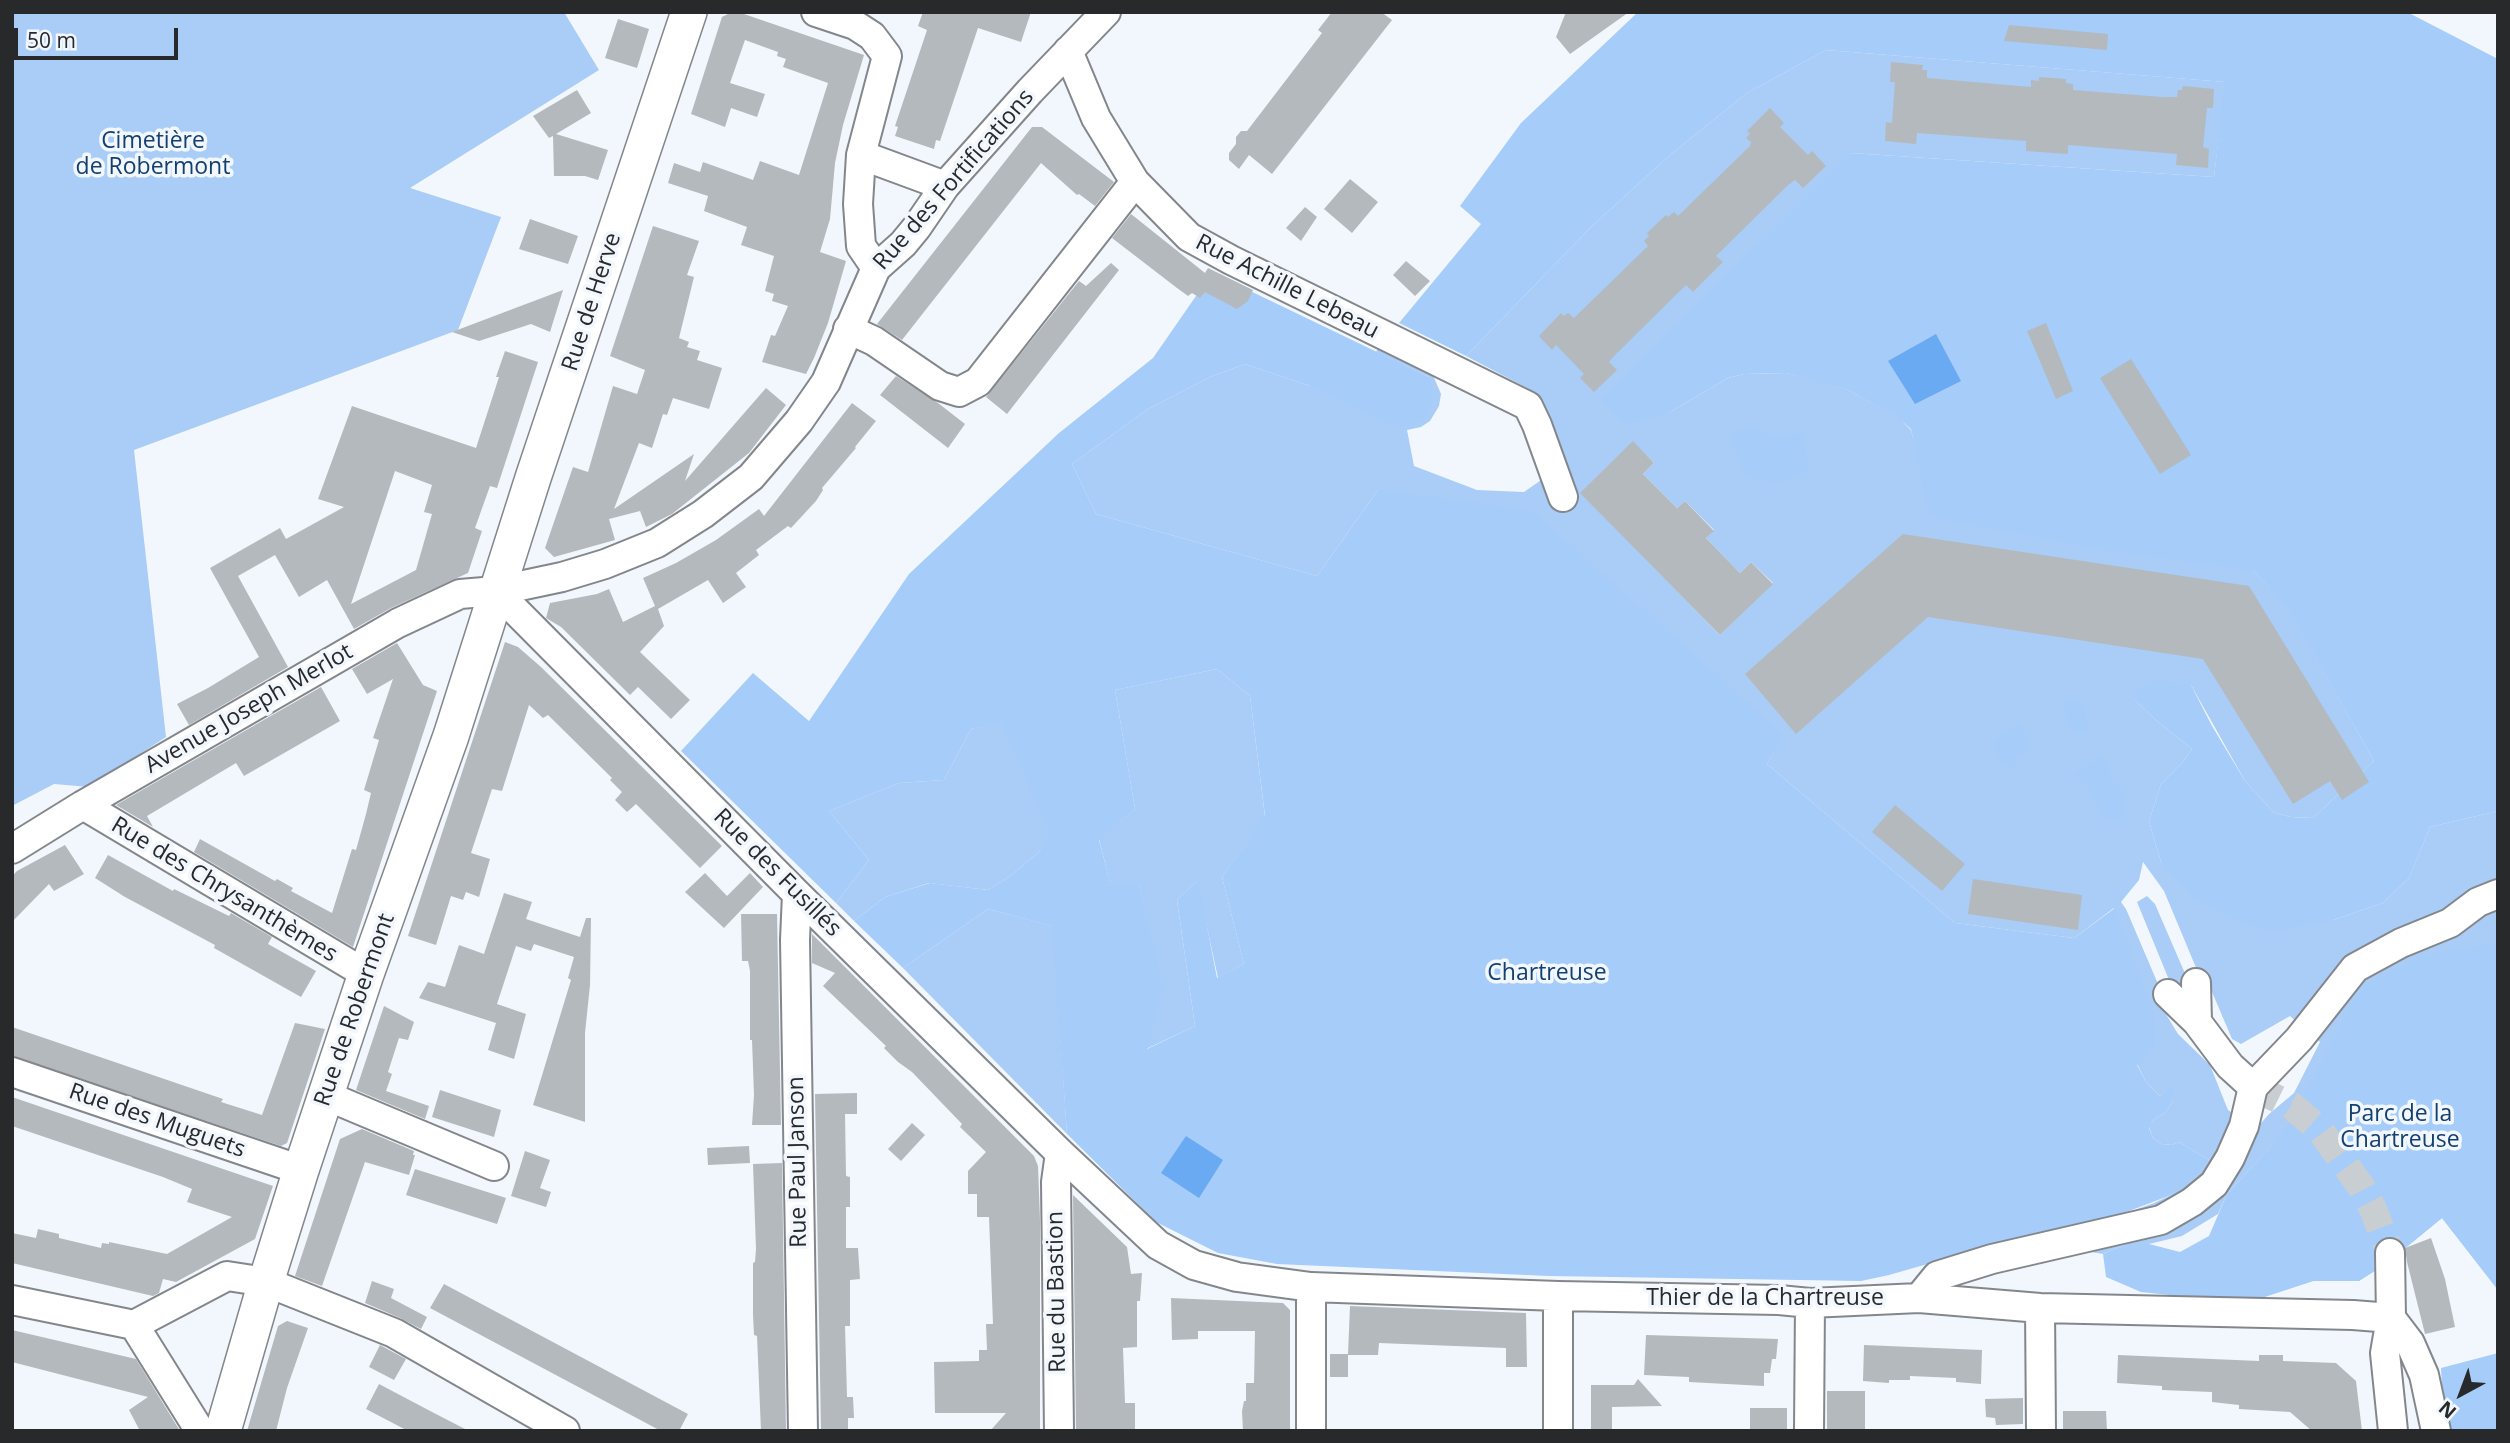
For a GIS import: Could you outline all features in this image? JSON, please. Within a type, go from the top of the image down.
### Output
[{"type":"main road","name":"Rue de Herve","points":[[496,591],[689,12]]},
{"type":"main road","name":"Rue de Robermont","points":[[223,1431],[301,1170],[366,974],[451,736],[496,591]]},
{"type":"street","points":[[816,12],[855,25],[872,36],[887,56],[861,155],[858,204],[861,246],[876,268]]},
{"type":"street","name":"Rue des Fortifications","points":[[496,591],[562,577],[606,564],[657,543],[703,514],[751,477],[799,421],[825,382],[876,268],[903,244],[945,186],[1106,12]]},
{"type":"street","name":"Rue Achille Lebeau","points":[[1068,51],[1096,118],[1135,183],[1189,237],[1230,260],[1528,406],[1563,497]]},
{"type":"street","points":[[861,155],[945,186]]},
{"type":"street","points":[[848,329],[874,341],[940,386],[960,392],[978,382],[1135,183]]},
{"type":"street","name":"Avenue Joseph Merlot","points":[[12,849],[398,623],[460,594],[496,591]]},
{"type":"street","name":"Rue des Fusillés","points":[[496,591],[797,894],[1060,1153]]},
{"type":"street","name":"Rue des Chrysanthèmes","points":[[83,805],[366,974]]},
{"type":"street","name":"Rue Paul Janson","points":[[797,894],[795,940],[803,1431]]},
{"type":"street","points":[[1919,1298],[1937,1276],[1992,1259],[2161,1220],[2192,1202],[2214,1184],[2230,1158],[2244,1126],[2253,1087],[2299,1039],[2356,968],[2400,943],[2450,923],[2478,902],[2498,894]]},
{"type":"street","points":[[2196,983],[2197,1021]]},
{"type":"street","points":[[2168,994],[2197,1021],[2230,1066],[2253,1087]]},
{"type":"street","name":"Rue des Muguets","points":[[12,1072],[301,1170]]},
{"type":"street","points":[[327,1096],[494,1166]]},
{"type":"street","name":"Thier de la Chartreuse","points":[[1060,1153],[1158,1245],[1194,1265],[1237,1277],[1311,1287],[1810,1303],[1919,1298],[2040,1308],[2391,1318]]},
{"type":"street","name":"Rue du Bastion","points":[[1059,1431],[1056,1182],[1060,1153]]},
{"type":"street","points":[[2390,1253],[2391,1318],[2385,1353],[2393,1431]]},
{"type":"street","points":[[12,1300],[134,1325],[227,1276],[266,1282],[394,1334],[565,1431]]},
{"type":"street","points":[[1311,1287],[1311,1431]]},
{"type":"street","points":[[1558,1296],[1558,1431]]},
{"type":"street","points":[[1809,1431],[1810,1303]]},
{"type":"street","points":[[2040,1308],[2041,1431]]},
{"type":"street","points":[[2391,1318],[2410,1343],[2424,1375],[2436,1431]]},
{"type":"street","points":[[134,1325],[200,1431]]},
{"type":"green space","name":"Cimetière de Robermont","points":[[12,12],[564,12],[599,70],[410,188],[501,217],[458,330],[134,450],[166,737],[89,787],[54,784],[12,806]]},
{"type":"green space","points":[[1638,12],[2407,12],[2498,59],[2498,811],[2430,827],[2409,878],[2383,903],[2333,920],[2268,932],[2237,920],[2196,898],[2161,862],[2149,821],[2161,784],[2192,749],[2135,700],[2137,689],[2159,680],[2191,685],[2245,781],[2273,812],[2290,817],[2313,818],[2374,761],[2287,607],[2254,571],[2104,550],[1930,517],[1911,429],[1897,417],[1848,390],[1787,373],[1744,374],[1728,378],[1668,413],[1627,425],[1601,400],[1851,153],[2214,177],[2225,82],[1826,50],[1747,93],[1670,155],[1592,226],[1466,356],[1399,323],[1481,224],[1460,206],[1521,123]]},
{"type":"green space","points":[[1826,50],[2226,82],[2214,177],[1851,153],[1668,413],[1728,378],[1744,374],[1787,373],[1826,383],[1848,390],[1898,417],[1911,430],[1918,457],[2254,571],[2287,606],[2374,761],[2313,818],[2290,817],[2273,812],[2245,781],[2191,685],[2135,700],[2192,749],[2161,784],[2149,821],[2161,862],[2333,920],[2383,903],[2409,878],[2430,827],[2498,811],[2498,1290],[2442,1218],[2387,1263],[2359,1281],[2313,1281],[2246,1303],[2278,1139],[2227,1194],[2218,1214],[2182,1236],[2149,1244],[2126,1244],[2103,1254],[2015,1239],[2082,1229],[2154,1203],[2171,1195],[2209,1160],[2179,1142],[2172,1145],[2161,1144],[2153,1138],[2149,1127],[2153,1120],[2166,1112],[2173,1100],[2173,1085],[2160,1096],[2146,1082],[2137,1064],[2114,908],[2074,938],[1955,923],[1767,764],[1783,735],[1378,490],[1317,576],[1096,514],[1072,464],[1148,409],[1210,377],[1245,364],[1310,386],[1429,377],[1376,352],[1378,348],[1432,373],[1441,394],[1439,406],[1430,421],[1421,427],[1407,430],[1414,466],[1477,490],[1524,492],[1564,464],[1529,389],[1466,356],[1592,226],[1670,155],[1747,93]],"holes":[[[1633,442],[1654,463],[1643,474],[1677,508],[1685,501],[1714,530],[1706,538],[1740,573],[1751,562],[1773,583],[1720,635],[1581,493]],[[2143,862],[2164,891],[2202,982],[2207,980],[2232,1039],[2241,1044],[2290,1016],[2320,1042],[2294,1093],[2256,1129],[2228,1110],[2210,1065],[2178,1034],[2158,1001],[2164,998],[2121,902],[2139,880]]]},
{"type":"green space","name":"Chartreuse","points":[[1217,275],[1429,377],[1433,401],[1426,416],[1412,428],[1389,424],[1310,386],[1245,364],[1210,377],[1148,409],[1072,464],[1096,514],[1317,576],[1378,490],[1531,510],[1784,735],[1767,764],[1955,923],[2074,938],[2115,908],[2153,1010],[2154,1045],[2137,1065],[2146,1082],[2160,1096],[2173,1084],[2173,1100],[2166,1112],[2153,1120],[2149,1128],[2153,1138],[2161,1144],[2172,1145],[2179,1142],[2209,1160],[2193,1178],[2171,1195],[2082,1229],[2015,1239],[1861,1281],[1549,1276],[1277,1264],[1218,1253],[1156,1222],[1067,1134],[1052,926],[988,909],[903,968],[854,921],[885,897],[930,883],[988,890],[1038,853],[1050,834],[1001,722],[971,729],[944,780],[899,783],[829,811],[869,860],[836,903],[681,751],[753,673],[809,721],[909,574],[1059,433],[1153,358],[1196,296]],"holes":[[[1217,669],[1250,696],[1265,816],[1222,877],[1244,964],[1217,978],[1198,880],[1177,900],[1195,1026],[1147,1049],[1163,989],[1139,883],[1111,886],[1099,840],[1135,809],[1115,690]]]},
{"type":"green space","points":[[1750,426],[1773,436],[1803,434],[1808,471],[1774,484],[1744,475],[1730,433]]},
{"type":"green space","points":[[1217,669],[1250,696],[1265,817],[1222,877],[1244,964],[1218,978],[1197,881],[1177,900],[1195,1026],[1146,1049],[1162,989],[1139,884],[1111,887],[1099,839],[1135,809],[1115,690]]},
{"type":"green space","points":[[2077,698],[2085,713],[2088,731],[2074,733],[2062,705]]},
{"type":"green space","points":[[1001,721],[1051,834],[1038,853],[988,890],[929,883],[885,897],[854,921],[836,903],[869,860],[829,811],[899,783],[944,780],[971,729]]},
{"type":"green space","points":[[2024,725],[2028,749],[2014,759],[2018,771],[2000,760],[1993,744],[2005,732]]},
{"type":"green space","points":[[2104,756],[2112,780],[2124,792],[2124,818],[2105,821],[2089,788],[2073,773]]},
{"type":"green space","points":[[2147,896],[2155,904],[2190,985],[2174,992],[2137,902]]},
{"type":"green space","points":[[988,909],[1053,926],[1067,1134],[903,968]]},
{"type":"green space","name":"Parc de la Chartreuse","points":[[2498,942],[2498,1290],[2442,1218],[2387,1263],[2359,1281],[2313,1281],[2246,1303],[2141,1292],[2106,1277],[2103,1254],[2126,1244],[2149,1244],[2180,1252],[2209,1236],[2227,1194],[2291,1121],[2349,1009],[2367,984],[2423,956]]},
{"type":"green space","points":[[2498,1353],[2498,1431],[2444,1431],[2441,1368]]},
{"type":"shaded area","points":[[1936,334],[1961,381],[1915,404],[1888,361]]},
{"type":"shaded area","points":[[1186,1136],[1223,1160],[1199,1198],[1161,1173]]},
{"type":"building","points":[[732,12],[864,55],[843,125],[835,163],[830,219],[820,252],[846,261],[828,323],[806,374],[762,362],[771,335],[775,336],[788,306],[772,301],[774,294],[765,291],[774,256],[741,245],[747,227],[704,211],[708,196],[668,183],[674,163],[700,172],[703,162],[753,180],[760,161],[799,175],[828,83],[783,67],[786,59],[777,56],[778,52],[745,40],[730,83],[765,94],[757,117],[731,108],[725,127],[691,114],[722,17]]},
{"type":"building","points":[[923,12],[1031,12],[1021,42],[978,28],[940,141],[936,140],[934,149],[895,136],[898,127],[895,126],[927,30],[918,26]]},
{"type":"building","points":[[1332,12],[1381,12],[1392,20],[1272,174],[1249,155],[1239,169],[1229,160],[1236,137],[1241,131],[1247,131],[1322,33],[1318,30]]},
{"type":"building","points":[[1566,12],[1629,12],[1570,54],[1556,37]]},
{"type":"building","points":[[618,19],[649,29],[637,68],[605,58]]},
{"type":"building","points":[[2009,25],[2108,34],[2107,50],[2004,41]]},
{"type":"building","points":[[1891,62],[1923,65],[1922,70],[1927,70],[1927,78],[2031,87],[2031,80],[2039,81],[2039,77],[2066,79],[2066,83],[2073,84],[2073,90],[2162,97],[2177,97],[2178,90],[2182,90],[2183,86],[2214,89],[2213,108],[2207,108],[2203,147],[2209,149],[2208,168],[2176,165],[2177,154],[2068,145],[2068,154],[2026,151],[2026,141],[1917,133],[1916,144],[1885,141],[1886,122],[1892,123],[1895,82],[1890,82]]},
{"type":"building","points":[[577,90],[591,113],[556,134],[608,150],[598,180],[585,176],[554,176],[553,136],[549,138],[533,116]]},
{"type":"building","points":[[1770,108],[1784,123],[1780,127],[1808,155],[1812,151],[1826,166],[1803,188],[1795,180],[1788,185],[1716,256],[1723,262],[1693,292],[1686,285],[1614,356],[1609,362],[1617,370],[1594,392],[1580,378],[1584,374],[1556,345],[1552,350],[1539,336],[1561,313],[1564,316],[1568,313],[1574,318],[1648,246],[1644,241],[1649,236],[1647,233],[1666,215],[1668,217],[1674,212],[1678,216],[1750,146],[1751,142],[1746,138],[1750,134],[1747,131]]},
{"type":"building","points":[[1032,127],[1042,127],[1114,182],[1095,206],[1077,195],[1041,163],[902,340],[877,324]]},
{"type":"building","points":[[1350,179],[1378,202],[1352,233],[1324,209]]},
{"type":"building","points":[[1305,207],[1317,217],[1301,241],[1286,228]]},
{"type":"building","points":[[1131,214],[1205,273],[1208,268],[1253,290],[1248,301],[1237,309],[1205,292],[1200,298],[1192,293],[1188,296],[1177,288],[1112,238]]},
{"type":"building","points":[[530,219],[578,236],[568,264],[519,249]]},
{"type":"building","points":[[653,226],[699,241],[687,275],[694,277],[679,338],[689,342],[687,347],[700,351],[697,360],[722,368],[709,409],[673,398],[667,415],[663,414],[652,448],[639,443],[614,509],[694,454],[685,481],[766,388],[786,405],[749,453],[672,514],[646,527],[640,511],[609,519],[615,540],[554,557],[545,548],[573,467],[588,472],[613,386],[637,394],[645,370],[610,356]]},
{"type":"building","points":[[1406,261],[1430,281],[1415,296],[1393,275]]},
{"type":"building","points":[[1111,263],[1119,270],[1007,414],[986,397],[1079,281],[1086,286]]},
{"type":"building","points":[[563,290],[550,332],[531,324],[479,341],[452,332]]},
{"type":"building","points":[[2046,323],[2073,391],[2056,399],[2027,331]]},
{"type":"building","points":[[505,351],[538,362],[497,488],[490,486],[475,528],[482,531],[468,573],[391,608],[354,629],[327,580],[299,597],[275,555],[238,576],[288,667],[189,725],[177,704],[259,657],[210,568],[280,528],[286,539],[344,507],[318,499],[352,406],[476,448],[499,377],[496,377]],"holes":[[[395,471],[432,485],[424,512],[432,514],[416,570],[351,604]]]},
{"type":"building","points":[[2131,359],[2191,455],[2160,474],[2100,378]]},
{"type":"building","points":[[896,376],[965,424],[948,448],[880,395]]},
{"type":"building","points":[[852,403],[876,421],[822,488],[816,501],[791,528],[788,526],[756,550],[759,555],[736,573],[746,587],[723,603],[708,580],[658,609],[664,626],[640,652],[690,700],[671,719],[638,687],[630,695],[561,627],[546,618],[550,603],[609,589],[623,622],[655,606],[643,578],[716,540],[759,509],[764,516]]},
{"type":"building","points":[[1633,441],[1654,463],[1643,474],[1677,508],[1685,501],[1714,531],[1706,538],[1740,573],[1751,562],[1773,584],[1720,635],[1580,493]]},
{"type":"building","points":[[1903,534],[2249,586],[2369,782],[2342,800],[2330,781],[2293,804],[2203,659],[1928,617],[1796,734],[1745,674]]},
{"type":"building","points":[[505,642],[518,647],[541,667],[722,846],[700,868],[636,804],[627,812],[615,800],[622,792],[610,780],[612,778],[548,715],[543,718],[529,705],[502,791],[492,789],[471,853],[490,859],[479,897],[466,892],[463,900],[451,896],[436,945],[408,936]]},
{"type":"building","points":[[397,643],[423,685],[437,691],[353,947],[194,852],[200,839],[275,881],[277,879],[293,888],[291,891],[332,913],[352,849],[356,850],[366,814],[371,793],[364,790],[379,740],[373,738],[393,679],[367,694],[352,669]]},
{"type":"building","points":[[321,687],[340,721],[244,776],[236,763],[147,816],[153,827],[116,805]]},
{"type":"building","points":[[1895,805],[1965,864],[1942,891],[1872,832]]},
{"type":"building","points":[[65,845],[84,874],[54,891],[49,884],[12,922],[12,876]]},
{"type":"building","points":[[108,855],[173,891],[174,889],[229,916],[231,913],[272,937],[268,944],[316,971],[301,997],[95,878]]},
{"type":"building","points":[[705,873],[727,896],[750,873],[763,887],[724,928],[685,892]]},
{"type":"building","points":[[1973,879],[2082,895],[2078,930],[1968,914]]},
{"type":"building","points":[[504,893],[532,902],[526,919],[580,937],[586,918],[591,918],[590,985],[585,1033],[585,1122],[533,1105],[571,980],[568,978],[574,957],[534,944],[531,951],[516,946],[497,1004],[526,1014],[514,1059],[488,1050],[496,1023],[419,998],[428,982],[445,987],[459,945],[484,954]]},
{"type":"building","points":[[741,914],[777,914],[781,1125],[752,1125],[754,1095],[750,1040],[750,971],[748,961],[742,961]]},
{"type":"building","points":[[812,934],[1034,1156],[1038,1166],[1040,1220],[1040,1431],[990,1431],[1006,1413],[935,1413],[934,1362],[979,1361],[979,1350],[987,1350],[986,1324],[993,1324],[989,1217],[977,1217],[977,1194],[968,1194],[968,1171],[986,1152],[960,1127],[962,1124],[912,1072],[898,1062],[884,1048],[886,1046],[823,986],[835,973],[812,963]]},
{"type":"building","points":[[384,1006],[414,1022],[408,1040],[399,1038],[388,1072],[392,1074],[386,1091],[429,1106],[425,1119],[356,1090]]},
{"type":"building","points":[[295,1023],[325,1029],[287,1143],[281,1146],[12,1056],[12,1027],[223,1099],[221,1102],[262,1115]]},
{"type":"building","points":[[440,1090],[501,1110],[494,1137],[432,1117]]},
{"type":"building","points":[[857,1093],[857,1114],[845,1114],[846,1176],[850,1177],[850,1207],[846,1207],[846,1248],[858,1248],[860,1279],[850,1280],[850,1326],[845,1326],[847,1397],[853,1397],[854,1418],[848,1418],[848,1431],[821,1431],[815,1094]]},
{"type":"building","points":[[12,1097],[273,1186],[255,1239],[176,1282],[163,1279],[159,1293],[153,1296],[12,1263],[12,1233],[36,1238],[38,1229],[59,1234],[59,1238],[101,1248],[102,1243],[109,1242],[167,1254],[232,1217],[187,1202],[192,1189],[163,1177],[12,1126]]},
{"type":"building","points":[[912,1123],[925,1135],[901,1161],[888,1149]]},
{"type":"building","points":[[362,1129],[414,1151],[415,1155],[409,1175],[365,1162],[322,1286],[295,1276],[340,1139]]},
{"type":"building","points":[[749,1146],[750,1163],[708,1165],[707,1148]]},
{"type":"building","points":[[525,1151],[550,1160],[540,1188],[551,1192],[546,1207],[511,1196]]},
{"type":"building","points":[[782,1163],[786,1431],[761,1431],[757,1336],[754,1335],[753,1314],[753,1263],[756,1249],[753,1164]]},
{"type":"building","points":[[415,1169],[506,1198],[497,1224],[406,1195]]},
{"type":"building","points":[[1073,1195],[1127,1247],[1131,1274],[1142,1273],[1140,1301],[1137,1301],[1137,1347],[1123,1348],[1125,1403],[1135,1403],[1135,1431],[1076,1431]]},
{"type":"building","points":[[2431,1238],[2445,1279],[2455,1327],[2425,1334],[2405,1248]]},
{"type":"building","points":[[372,1281],[394,1289],[391,1298],[427,1317],[421,1329],[365,1303]]},
{"type":"building","points":[[444,1284],[688,1414],[679,1431],[661,1431],[430,1308]]},
{"type":"building","points":[[1171,1298],[1283,1303],[1290,1310],[1290,1431],[1243,1431],[1242,1411],[1246,1401],[1246,1383],[1254,1383],[1255,1331],[1198,1331],[1198,1339],[1172,1340]]},
{"type":"building","points":[[1350,1306],[1526,1313],[1527,1367],[1506,1367],[1506,1348],[1379,1343],[1378,1355],[1348,1355],[1348,1377],[1330,1377],[1330,1354],[1348,1354]]},
{"type":"building","points":[[287,1321],[308,1328],[287,1388],[276,1431],[247,1431],[278,1326]]},
{"type":"building","points":[[12,1330],[136,1359],[180,1431],[140,1431],[129,1410],[148,1397],[12,1362]]},
{"type":"building","points":[[1646,1335],[1778,1339],[1776,1359],[1772,1359],[1770,1373],[1764,1373],[1764,1386],[1689,1382],[1689,1377],[1644,1375]]},
{"type":"building","points":[[380,1345],[406,1359],[394,1380],[369,1367]]},
{"type":"building","points":[[1864,1345],[1982,1350],[1981,1384],[1956,1382],[1956,1378],[1910,1376],[1910,1380],[1889,1380],[1889,1383],[1863,1381]]},
{"type":"building","points":[[2118,1355],[2259,1361],[2259,1355],[2283,1355],[2283,1361],[2336,1363],[2356,1381],[2362,1431],[2312,1431],[2290,1412],[2239,1409],[2239,1405],[2212,1402],[2212,1392],[2162,1390],[2162,1386],[2117,1383]]},
{"type":"building","points":[[1638,1379],[1662,1406],[1612,1407],[1612,1431],[1591,1431],[1591,1385],[1634,1385]]},
{"type":"building","points":[[379,1384],[469,1431],[408,1431],[366,1409]]},
{"type":"building","points":[[1827,1391],[1865,1391],[1865,1431],[1827,1431]]},
{"type":"building","points":[[2023,1398],[2023,1424],[1996,1425],[1995,1418],[1986,1417],[1985,1399]]},
{"type":"building","points":[[1750,1408],[1787,1408],[1787,1431],[1750,1431]]},
{"type":"building","points":[[2063,1411],[2106,1411],[2107,1431],[2063,1431]]},
{"type":"tunnel","points":[[2253,1087],[2292,1106],[2320,1130],[2362,1188],[2390,1253]]}]
